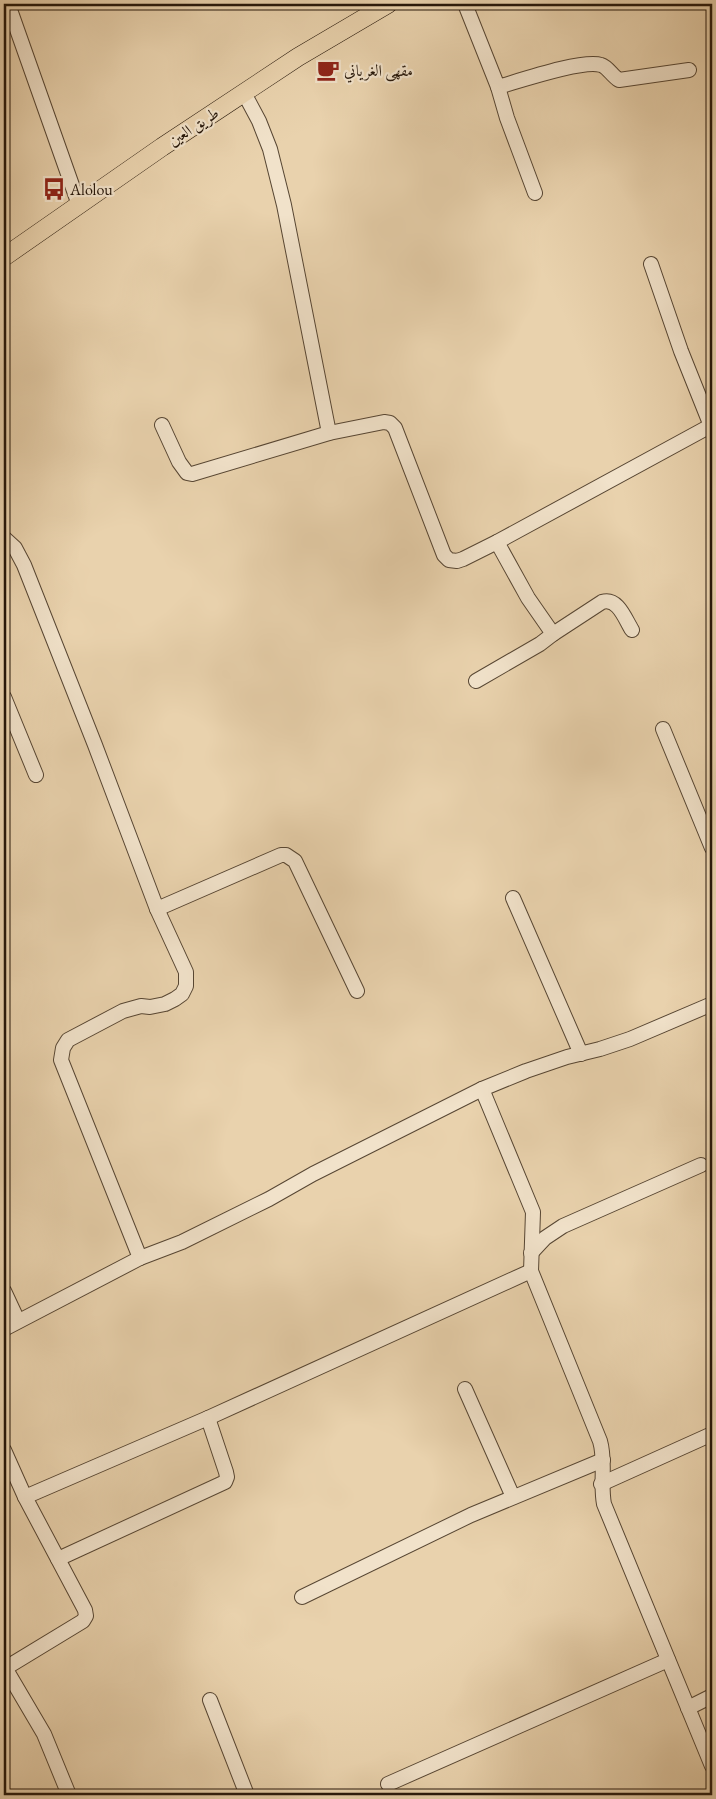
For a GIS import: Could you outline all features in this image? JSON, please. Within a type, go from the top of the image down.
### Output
[{"type":"main road","name":"طريق العين","points":[[4,257],[162,147],[298,57],[388,4]]},
{"type":"street","points":[[8,4],[79,205]]},
{"type":"street","points":[[464,4],[498,87],[507,118],[535,193]]},
{"type":"street","points":[[498,87],[594,63],[604,66],[618,80],[689,70]]},
{"type":"street","points":[[244,93],[259,121],[273,158],[296,260],[329,433]]},
{"type":"street","points":[[162,425],[179,462],[184,470],[192,474],[329,433],[384,422],[390,423],[395,428],[444,555],[449,560],[457,561],[497,542],[712,425],[681,351],[651,264]]},
{"type":"street","points":[[4,538],[15,548],[24,565],[157,909],[186,972],[186,986],[182,994],[165,1004],[150,1007],[141,1006],[123,1011],[68,1040],[62,1048],[61,1060],[140,1258]]},
{"type":"street","points":[[497,542],[528,598],[553,634]]},
{"type":"street","points":[[476,681],[540,644],[602,602],[608,600],[618,606],[632,630]]},
{"type":"street","points":[[4,697],[36,775]]},
{"type":"street","points":[[663,729],[712,848]]},
{"type":"street","points":[[157,909],[280,855],[286,855],[295,862],[358,991]]},
{"type":"street","points":[[513,898],[581,1054]]},
{"type":"street","points":[[4,1329],[140,1258],[182,1242],[482,1089],[526,1070],[630,1040],[712,1004]]},
{"type":"street","points":[[482,1089],[533,1212],[531,1271],[597,1434],[603,1460],[601,1484],[606,1511],[712,1766]]},
{"type":"street","points":[[531,1253],[545,1238],[563,1226],[701,1165]]},
{"type":"street","points":[[25,1497],[208,1418],[531,1271]]},
{"type":"street","points":[[4,1291],[18,1320]]},
{"type":"street","points":[[465,1389],[513,1497]]},
{"type":"street","points":[[58,1559],[225,1482],[227,1478],[226,1472],[208,1418]]},
{"type":"street","points":[[601,1484],[712,1434]]},
{"type":"street","points":[[4,1450],[25,1497],[85,1610],[86,1616],[83,1621],[4,1668],[44,1734],[69,1795]]},
{"type":"street","points":[[302,1597],[471,1515],[603,1460]]},
{"type":"street","points":[[388,1784],[668,1660]]},
{"type":"street","points":[[688,1708],[712,1696]]},
{"type":"street","points":[[210,1700],[247,1795]]},
{"type":"place","name":"مقهى الغرياني","points":[[328,70]]},
{"type":"place","name":"Alolou","points":[[54,189]]}]
